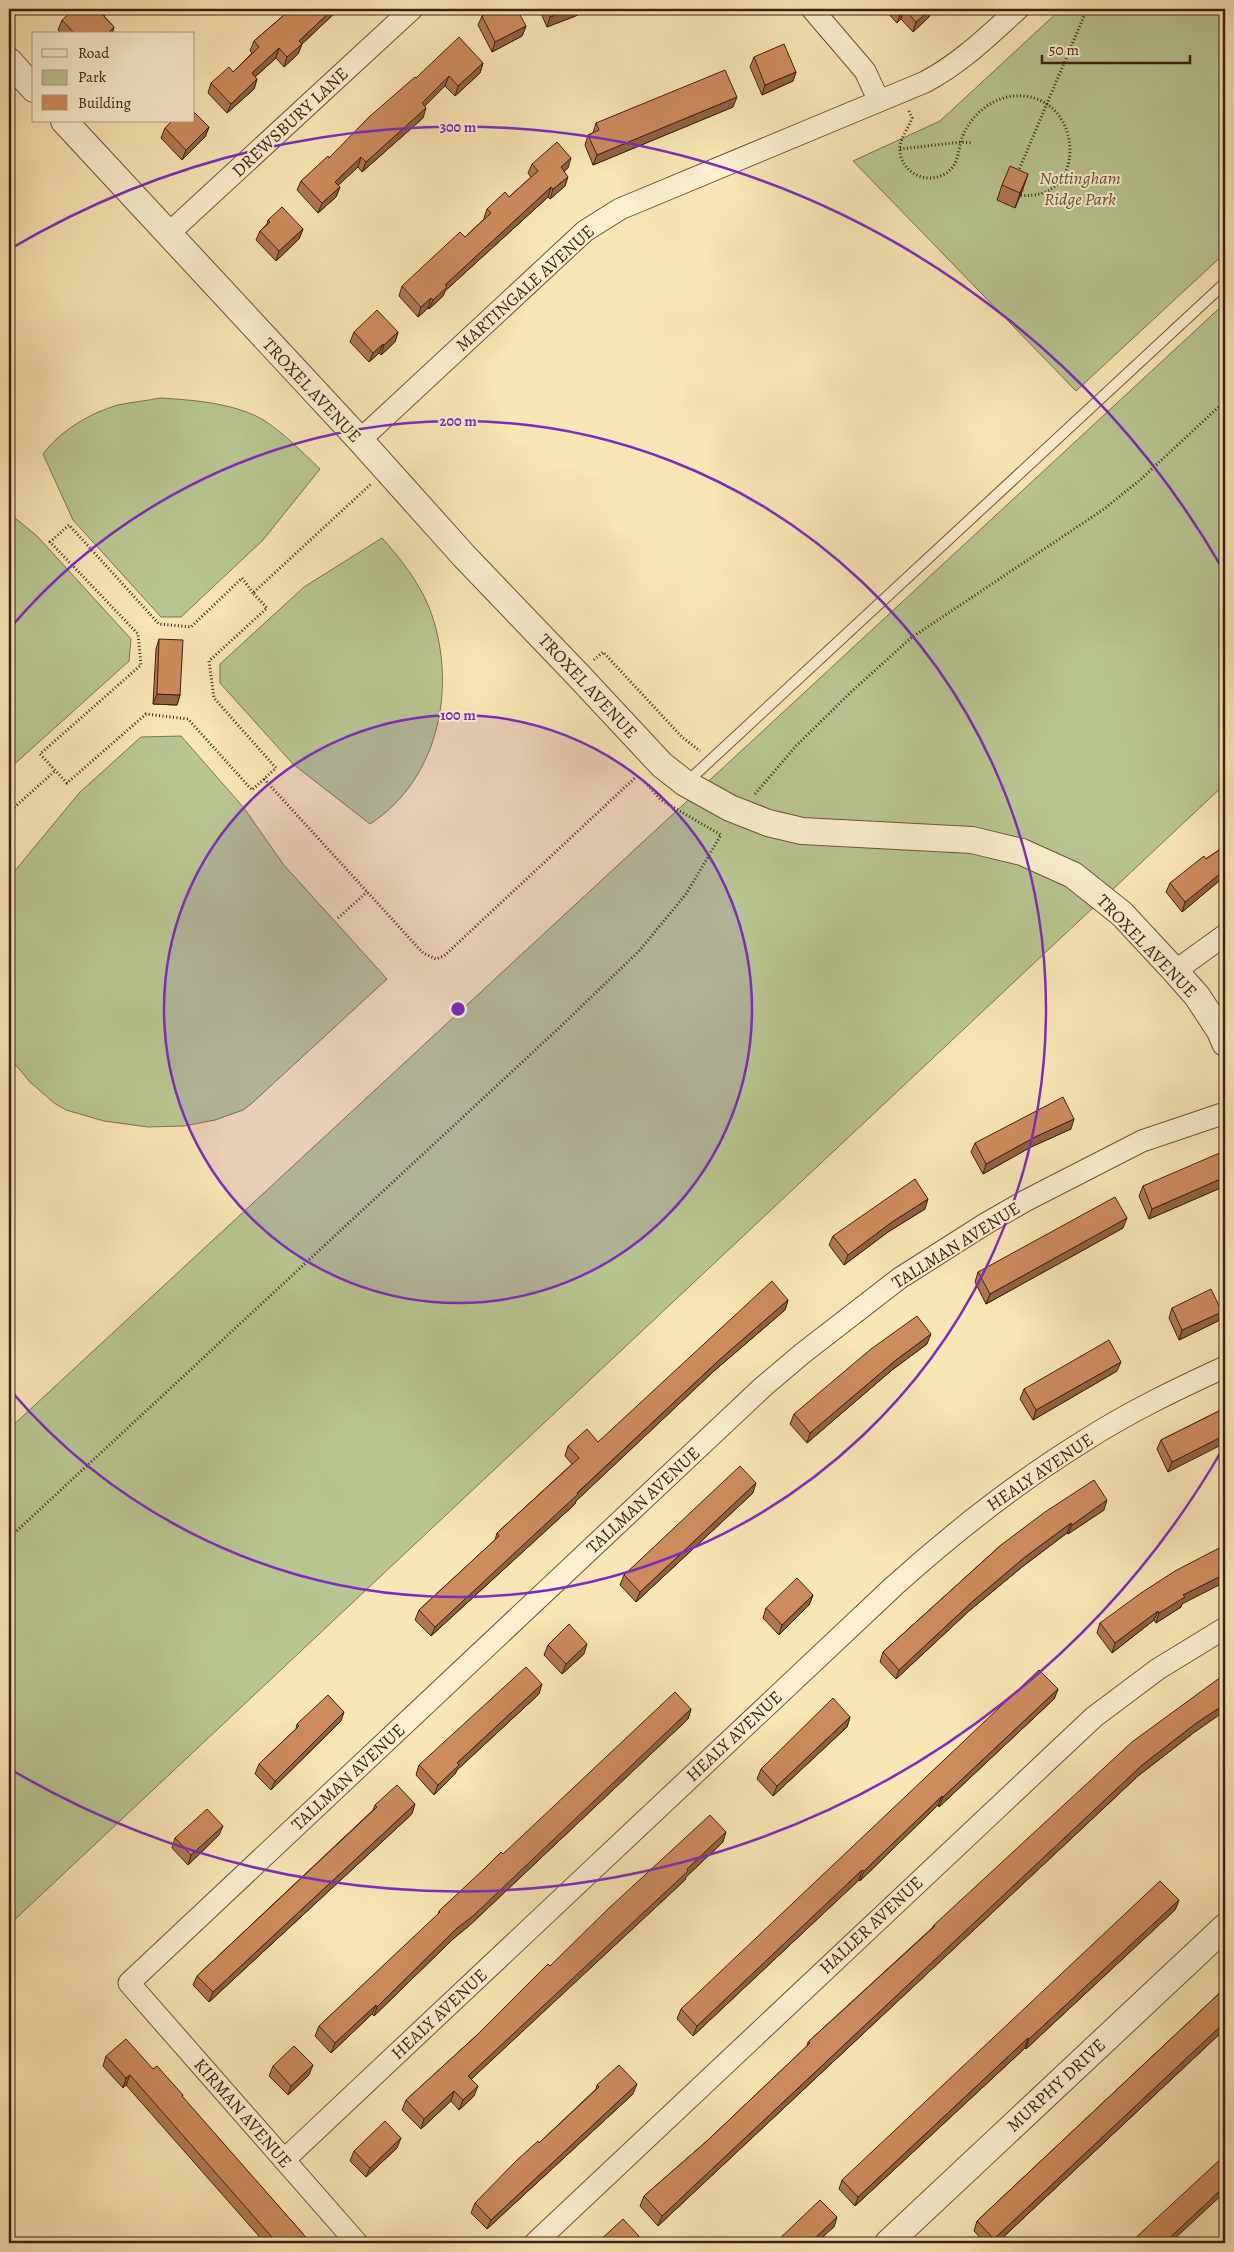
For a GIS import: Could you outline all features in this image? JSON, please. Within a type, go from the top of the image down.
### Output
[{"type":"street","name":"DREWSBURY LANE","points":[[167,235],[412,9]]},
{"type":"street","points":[[812,9],[865,70],[879,101]]},
{"type":"street","name":"MARTINGALE AVENUE","points":[[360,440],[585,231],[603,218],[620,209],[945,72],[966,57],[1018,9]]},
{"type":"street","points":[[9,61],[32,86]]},
{"type":"street","name":"TROXEL AVENUE","points":[[65,122],[167,235],[360,440],[464,556],[662,765],[685,783],[730,808],[768,823],[802,830],[972,840],[1022,852],[1073,875],[1122,914],[1175,971],[1197,996],[1220,1031],[1225,1043]]},
{"type":"street","points":[[1175,971],[1225,935]]},
{"type":"street","name":"TALLMAN AVENUE","points":[[129,1983],[764,1386],[803,1353],[900,1278],[1025,1201],[1142,1141],[1225,1113]]},
{"type":"street","name":"HEALY AVENUE","points":[[284,2160],[886,1593],[942,1544],[1012,1489],[1085,1440],[1179,1388],[1225,1367]]},
{"type":"street","name":"HALLER AVENUE","points":[[535,2243],[1030,1775],[1094,1717],[1158,1669],[1225,1628]]},
{"type":"street","name":"MURPHY DRIVE","points":[[888,2243],[1225,1927]]},
{"type":"street","name":"KIRMAN AVENUE","points":[[129,1983],[357,2243]]},
{"type":"lane","points":[[685,783],[1225,283]]},
{"type":"path","points":[[1017,176],[1087,9]]},
{"type":"path","points":[[902,91],[912,118],[910,127],[903,135],[900,150],[904,164],[911,172],[920,177],[930,178],[940,176],[949,171],[956,163],[962,142],[971,122],[985,106],[1003,97],[1024,96],[1047,104],[1060,116],[1069,135],[1071,156],[1064,175],[1050,191],[1030,196],[1020,195]]},
{"type":"path","points":[[900,150],[962,142],[972,143]]},
{"type":"path","points":[[751,793],[756,795],[796,746],[910,638],[1104,509],[1140,480],[1225,401]]},
{"type":"path","points":[[253,593],[386,470]]},
{"type":"path","points":[[69,525],[159,624],[191,626],[242,578],[266,608],[209,661],[214,698],[276,768],[252,790],[188,719],[146,714],[67,783],[55,771],[40,754],[141,665],[138,634],[50,542],[69,525]]},
{"type":"path","points":[[578,675],[603,652],[682,737],[703,754],[709,762]]},
{"type":"path","points":[[9,1538],[559,1028],[640,950],[686,894],[721,835],[661,800],[632,768]]},
{"type":"path","points":[[9,812],[55,771]]},
{"type":"path","points":[[264,779],[423,953],[436,959],[444,956],[638,775]]},
{"type":"path","points":[[338,918],[367,892]]},
{"type":"green space","name":"Nottingham Ridge Park","points":[[1061,9],[1225,9],[1225,253],[1076,391],[853,161],[940,121]]},
{"type":"green space","points":[[1225,303],[1225,784],[9,1925],[9,1429]]},
{"type":"green space","points":[[160,398],[228,406],[254,415],[280,432],[320,469],[263,540],[181,617],[161,617],[73,520],[43,454],[67,430],[86,418],[118,405]]},
{"type":"green space","points":[[9,513],[37,536],[131,639],[129,661],[9,769]]},
{"type":"green space","points":[[382,538],[420,588],[429,607],[438,636],[442,666],[442,696],[437,726],[428,755],[413,781],[394,805],[370,824],[293,764],[220,683],[220,664],[304,587]]},
{"type":"green space","points":[[181,736],[244,808],[283,864],[387,979],[243,1110],[215,1120],[184,1126],[148,1127],[104,1121],[66,1110],[54,1103],[30,1082],[9,1057],[9,878],[80,792],[141,737]]},
{"type":"building","points":[[74,9],[104,9],[100,12],[114,27],[109,32],[73,32],[62,20]]},
{"type":"building","points":[[291,9],[333,9],[299,41],[302,44],[287,57],[279,48],[252,73],[257,79],[231,104],[211,83],[229,67],[233,72],[259,47],[254,41]]},
{"type":"building","points":[[495,9],[517,9],[526,26],[495,42],[482,16]]},
{"type":"building","points":[[547,9],[572,9],[550,17]]},
{"type":"building","points":[[904,9],[931,9],[916,22]]},
{"type":"building","points":[[459,37],[483,63],[458,86],[449,76],[422,103],[426,108],[366,162],[361,157],[335,182],[340,187],[322,203],[301,181],[328,156],[329,158],[369,117],[416,78]]},
{"type":"building","points":[[784,44],[796,72],[765,85],[754,57]]},
{"type":"building","points":[[725,70],[737,97],[597,155],[588,135],[599,130],[596,123]]},
{"type":"building","points":[[195,113],[209,127],[186,150],[165,128],[171,122],[195,122]]},
{"type":"building","points":[[557,142],[571,158],[561,167],[568,177],[553,189],[551,187],[445,285],[447,287],[433,300],[431,298],[421,307],[402,286],[460,232],[465,237],[491,213],[487,209],[505,192],[509,197],[538,171],[532,164]]},
{"type":"building","points":[[1010,166],[1028,174],[1020,193],[1002,185]]},
{"type":"building","points":[[282,207],[303,229],[279,251],[260,231],[270,222],[268,220]]},
{"type":"building","points":[[377,310],[398,332],[373,353],[354,332]]},
{"type":"building","points":[[159,639],[183,640],[180,695],[157,694]]},
{"type":"building","points":[[1225,846],[1225,870],[1185,902],[1170,883],[1204,856],[1206,859]]},
{"type":"building","points":[[1063,1097],[1074,1119],[1035,1137],[986,1164],[975,1143]]},
{"type":"building","points":[[1222,1152],[1225,1159],[1225,1177],[1152,1209],[1143,1186]]},
{"type":"building","points":[[915,1179],[928,1199],[892,1222],[848,1255],[833,1236]]},
{"type":"building","points":[[1115,1197],[1127,1218],[990,1294],[978,1272]]},
{"type":"building","points":[[772,1281],[788,1300],[718,1361],[435,1627],[419,1610],[499,1536],[497,1533],[579,1458],[568,1446],[587,1429],[598,1442]]},
{"type":"building","points":[[1211,1289],[1222,1312],[1182,1330],[1172,1308]]},
{"type":"building","points":[[917,1316],[931,1334],[896,1360],[810,1433],[794,1414],[871,1349]]},
{"type":"building","points":[[1109,1340],[1121,1362],[1036,1410],[1024,1389]]},
{"type":"building","points":[[1225,1408],[1225,1435],[1172,1462],[1161,1440]]},
{"type":"building","points":[[740,1466],[756,1483],[640,1592],[624,1575]]},
{"type":"building","points":[[1094,1480],[1107,1500],[1072,1525],[1071,1523],[1025,1557],[973,1601],[899,1670],[883,1652],[1001,1545],[1045,1512]]},
{"type":"building","points":[[1225,1545],[1225,1574],[1183,1595],[1185,1597],[1159,1613],[1158,1611],[1115,1643],[1100,1623],[1175,1571]]},
{"type":"building","points":[[797,1578],[813,1595],[782,1625],[766,1608]]},
{"type":"building","points":[[569,1624],[587,1644],[566,1664],[548,1645]]},
{"type":"building","points":[[526,1667],[542,1684],[457,1763],[459,1765],[438,1785],[419,1765]]},
{"type":"building","points":[[1039,1670],[1058,1689],[697,2026],[681,2009]]},
{"type":"building","points":[[1225,1674],[1225,1704],[1195,1724],[1141,1766],[662,2216],[644,2196],[708,2140],[810,2043],[808,2042],[1132,1742]]},
{"type":"building","points":[[675,1692],[691,1709],[474,1915],[456,1929],[377,2007],[376,2005],[335,2043],[319,2026],[501,1852],[503,1854]]},
{"type":"building","points":[[328,1695],[344,1712],[275,1781],[259,1764]]},
{"type":"building","points":[[833,1698],[850,1717],[777,1786],[761,1769]]},
{"type":"building","points":[[397,1785],[415,1804],[213,1992],[197,1976],[377,1807],[375,1805]]},
{"type":"building","points":[[207,1809],[223,1826],[191,1855],[175,1838]]},
{"type":"building","points":[[710,1815],[726,1832],[687,1869],[688,1871],[468,2076],[478,2086],[463,2100],[454,2091],[424,2119],[406,2100],[477,2035],[548,1964],[550,1966],[608,1909]]},
{"type":"building","points":[[1160,1881],[1179,1900],[858,2197],[842,2180]]},
{"type":"building","points":[[1225,1988],[1225,2022],[994,2239],[977,2221]]},
{"type":"building","points":[[126,2039],[153,2069],[157,2066],[311,2243],[277,2243],[130,2075],[126,2078],[106,2056]]},
{"type":"building","points":[[294,2046],[313,2065],[291,2086],[273,2066]]},
{"type":"building","points":[[619,2065],[637,2084],[491,2220],[475,2203],[516,2161],[538,2141],[539,2143],[599,2087],[597,2085]]},
{"type":"building","points":[[385,2121],[401,2138],[370,2168],[354,2151]]},
{"type":"building","points":[[1225,2155],[1225,2186],[1164,2243],[1130,2243]]},
{"type":"building","points":[[820,2200],[837,2217],[810,2243],[775,2243]]},
{"type":"building","points":[[623,2219],[639,2236],[631,2243],[597,2243]]}]
